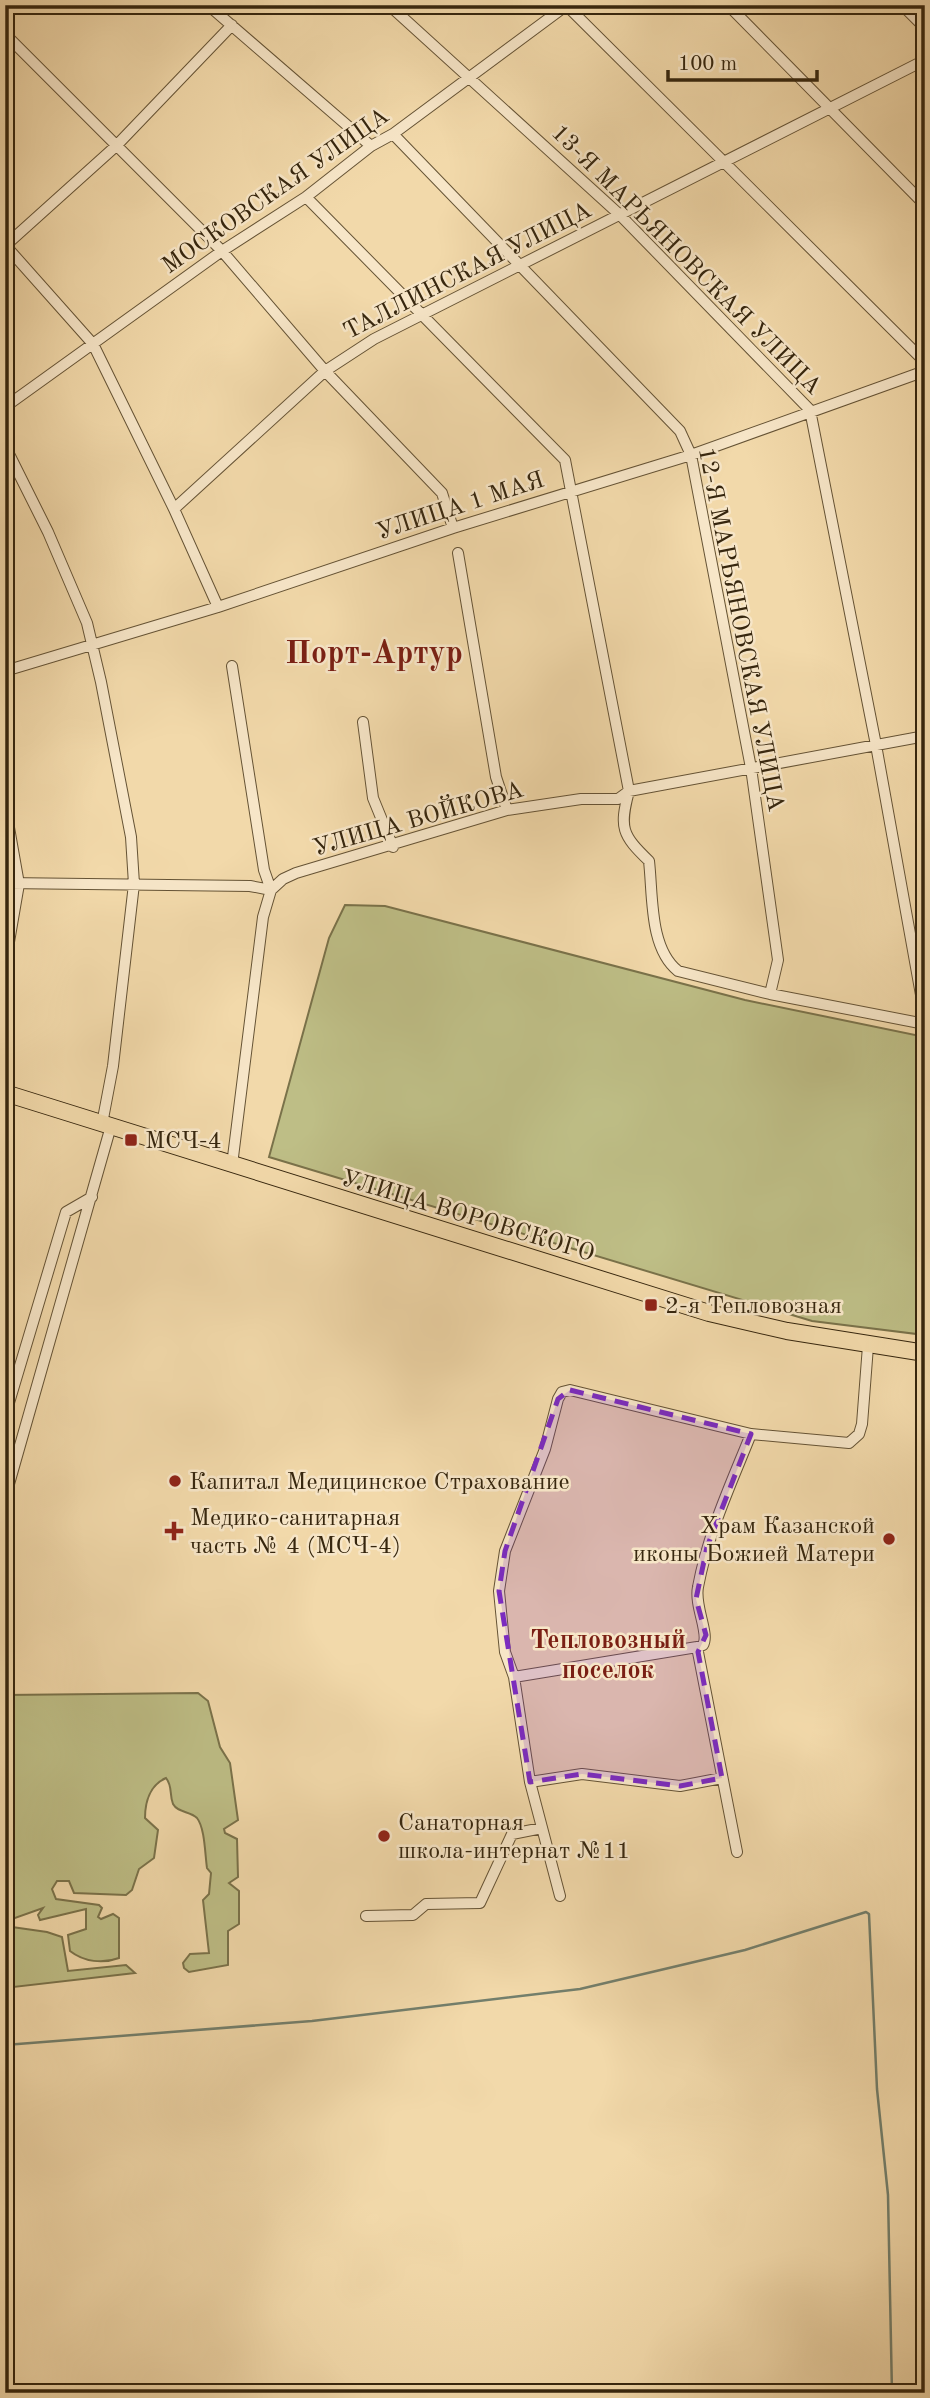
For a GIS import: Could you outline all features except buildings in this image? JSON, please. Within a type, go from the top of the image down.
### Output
[{"type":"main road","name":"УЛИЦА ВОРОВСКОГО","points":[[5,1093],[709,1313],[869,1346],[925,1353]]},
{"type":"street","points":[[5,11],[10,5]]},
{"type":"street","points":[[208,5],[371,146]]},
{"type":"street","name":"13-Я МАРЬЯНОВСКАЯ УЛИЦА","points":[[389,5],[620,215],[810,410],[876,745],[925,1017]]},
{"type":"street","points":[[566,5],[925,362]]},
{"type":"street","name":"МОСКОВСКАЯ УЛИЦА","points":[[5,407],[222,251],[306,197],[371,146],[393,134],[566,5]]},
{"type":"street","points":[[728,5],[925,205]]},
{"type":"street","points":[[902,5],[925,29]]},
{"type":"street","points":[[218,607],[174,509],[93,344],[6,245],[116,146],[232,25]]},
{"type":"street","points":[[5,34],[222,251],[325,371],[442,494],[453,528]]},
{"type":"street","name":"ТАЛЛИНСКАЯ УЛИЦА","points":[[174,509],[325,371],[374,339],[725,164],[925,60]]},
{"type":"street","name":"12-Я МАРЬЯНОВСКАЯ УЛИЦА","points":[[393,134],[518,267],[680,431],[691,455],[751,768],[778,960],[770,994]]},
{"type":"street","points":[[306,197],[565,460],[629,791],[622,815],[626,838],[649,862],[660,946],[668,963],[678,971],[770,994],[925,1024]]},
{"type":"street","name":"УЛИЦА 1 МАЯ","points":[[5,671],[218,607],[453,528],[691,455],[810,410],[925,371]]},
{"type":"street","points":[[5,446],[48,532],[93,645],[131,837],[134,884],[107,1125],[92,1196],[5,1498]]},
{"type":"street","points":[[458,553],[496,777],[507,810]]},
{"type":"street","points":[[232,666],[264,870],[271,890],[263,917],[232,1165]]},
{"type":"street","points":[[363,722],[373,798],[393,847]]},
{"type":"street","name":"УЛИЦА ВОЙКОВА","points":[[271,890],[283,879],[296,873],[393,847],[507,810],[581,799],[618,799],[629,791],[925,736]]},
{"type":"street","points":[[609,800],[622,815]]},
{"type":"street","points":[[5,806],[19,884],[5,965]]},
{"type":"street","points":[[5,884],[250,886],[271,890]]},
{"type":"street","points":[[5,1416],[66,1212],[92,1196]]},
{"type":"street","points":[[560,1896],[530,1782],[513,1677],[505,1653],[500,1572],[545,1450],[562,1392],[570,1390],[751,1434],[841,1443],[854,1440],[862,1424],[869,1346]]},
{"type":"street","points":[[513,1677],[697,1647],[706,1641],[696,1599],[707,1547],[751,1434]]},
{"type":"street","points":[[697,1647],[737,1852]]},
{"type":"street","points":[[530,1782],[582,1774],[680,1786],[722,1778]]},
{"type":"street","points":[[366,1916],[413,1915],[426,1905],[480,1903],[512,1834],[542,1828]]},
{"type":"highlighted area","points":[[570,1390],[751,1434],[707,1547],[696,1599],[706,1635],[698,1652],[722,1778],[680,1786],[582,1774],[530,1782],[499,1591],[505,1551],[558,1399]]},
{"type":"green space","points":[[345,905],[385,906],[745,1000],[925,1037],[925,1335],[812,1321],[269,1157],[329,938]]},
{"type":"green space","points":[[198,1693],[208,1701],[220,1747],[230,1763],[238,1820],[224,1829],[225,1833],[237,1839],[238,1877],[229,1883],[239,1891],[239,1924],[228,1931],[228,1965],[189,1972],[184,1968],[183,1963],[190,1954],[209,1953],[203,1900],[209,1894],[211,1873],[207,1868],[200,1822],[175,1807],[166,1778],[152,1790],[146,1806],[145,1818],[158,1830],[154,1858],[139,1869],[132,1890],[126,1895],[74,1893],[69,1881],[57,1881],[52,1889],[56,1899],[99,1905],[102,1908],[98,1917],[101,1919],[113,1914],[119,1918],[119,1958],[94,1961],[81,1958],[70,1951],[68,1935],[86,1929],[86,1909],[40,1920],[38,1915],[43,1908],[9,1920],[5,1925],[5,1695]]},
{"type":"green space","points":[[5,1926],[62,1937],[68,1971],[126,1965],[135,1973],[5,1988]]},
{"type":"waterway","points":[[5,2045],[312,2021],[580,1989],[745,1950],[866,1912],[869,1914],[877,2089],[888,2195],[892,2393]]},
{"type":"place","name":"МСЧ-4","points":[[131,1140]]},
{"type":"place","name":"2-я Тепловозная","points":[[651,1305]]},
{"type":"place","name":"Капитал Медицинское Страхование","points":[[175,1481]]},
{"type":"place","name":"Медико-санитарная часть № 4 (МСЧ-4)","points":[[174,1531]]},
{"type":"place","name":"Храм Казанской иконы Божией Матери","points":[[889,1539]]},
{"type":"place","name":"Санаторная школа-интернат №11","points":[[384,1836]]},
{"type":"district","name":"Порт-Артур","points":[[374,652]]},
{"type":"district","name":"Тепловозный поселок","points":[[608,1654]]}]
